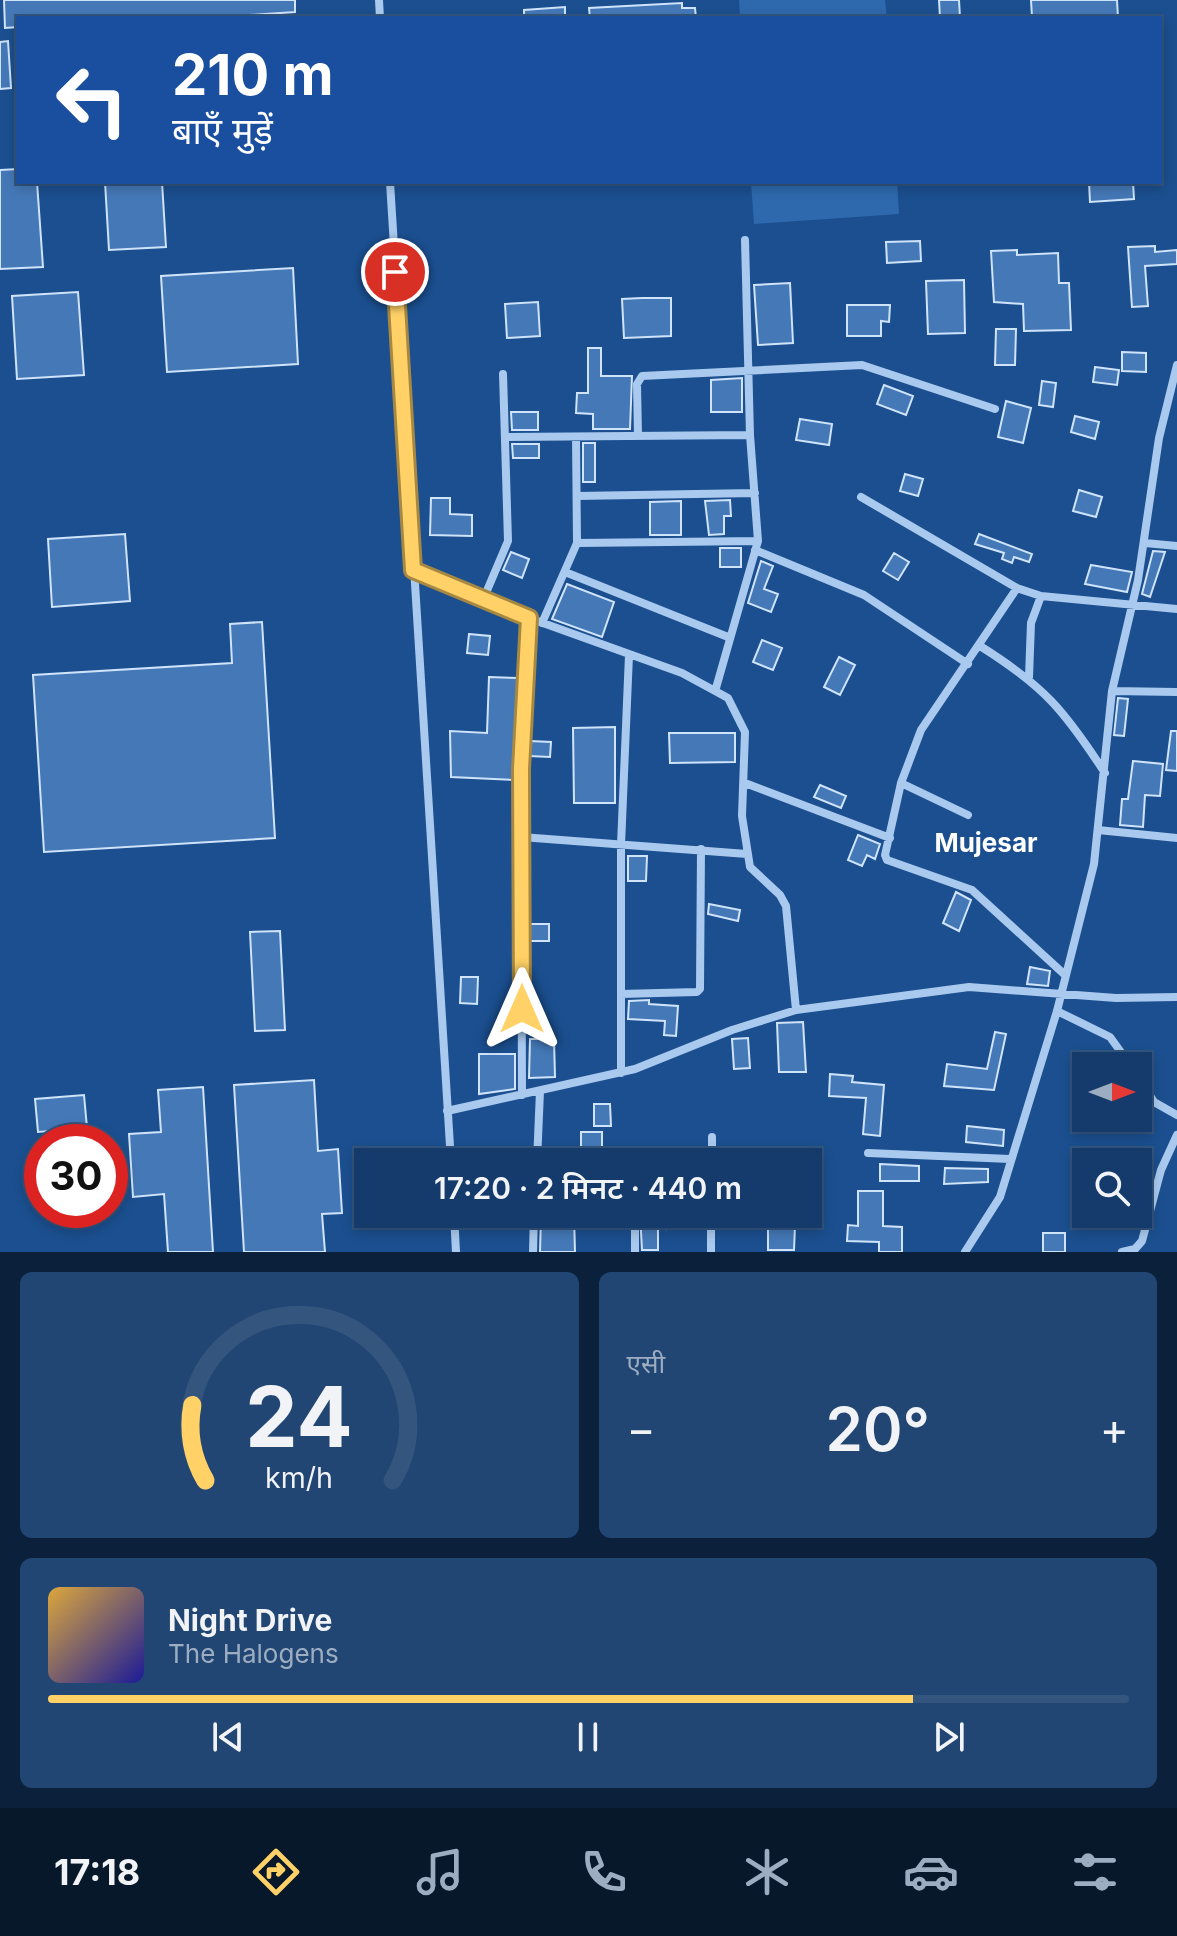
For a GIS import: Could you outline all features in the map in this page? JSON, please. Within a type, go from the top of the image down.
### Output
[{"type":"street","points":[[390,184],[450,1148]]},
{"type":"street","points":[[716,688],[728,637],[757,546],[750,435],[745,240]]},
{"type":"street","points":[[638,436],[637,384],[642,376],[862,365],[995,409]]},
{"type":"street","points":[[965,1252],[995,1208],[1057,1011],[1058,994],[1094,864],[1106,773],[1112,691],[1145,543],[1159,438],[1177,365]]},
{"type":"street","points":[[483,600],[508,541],[503,374]]},
{"type":"street","points":[[505,437],[750,435]]},
{"type":"street","points":[[542,623],[577,543],[576,437]]},
{"type":"street","points":[[577,496],[755,493]]},
{"type":"street","points":[[861,497],[1017,588],[1041,596],[1177,609]]},
{"type":"street","points":[[577,543],[757,546],[864,595],[968,664]]},
{"type":"street","points":[[1145,543],[1177,546]]},
{"type":"street","points":[[413,570],[529,618],[716,688],[728,698],[741,721],[745,783],[742,816],[747,854],[754,873],[780,895],[786,906],[796,1010]]},
{"type":"street","points":[[565,572],[728,637]]},
{"type":"street","points":[[1017,588],[921,730],[901,783],[887,860],[972,890],[1064,974]]},
{"type":"street","points":[[1029,677],[1031,623],[1041,596]]},
{"type":"street","points":[[522,1095],[521,837],[529,618]]},
{"type":"street","points":[[980,646],[1029,677],[1069,718],[1106,773]]},
{"type":"street","points":[[621,1073],[621,845],[629,655]]},
{"type":"street","points":[[1112,691],[1177,692]]},
{"type":"street","points":[[745,783],[890,838]]},
{"type":"street","points":[[901,783],[968,815]]},
{"type":"street","points":[[1098,830],[1177,838]]},
{"type":"street","points":[[521,837],[747,854]]},
{"type":"street","points":[[621,994],[697,992],[700,989],[701,849]]},
{"type":"street","points":[[447,1111],[621,1073],[732,1030],[796,1010],[969,987],[1058,994],[1177,997]]},
{"type":"street","points":[[1057,1011],[1110,1037],[1121,1052]]},
{"type":"street","points":[[538,1148],[540,1091]]},
{"type":"street","points":[[1152,1099],[1177,1115]]},
{"type":"street","points":[[1122,1252],[1135,1249],[1142,1241],[1161,1170],[1177,1135]]},
{"type":"street","points":[[712,1137],[712,1148]]},
{"type":"street","points":[[868,1153],[1010,1159]]},
{"type":"street","points":[[455,1228],[456,1252]]},
{"type":"street","points":[[533,1252],[534,1228]]},
{"type":"street","points":[[635,1228],[635,1252]]},
{"type":"street","points":[[711,1228],[711,1252]]},
{"type":"shaded area","points":[[739,0],[885,0],[887,16],[740,16]]},
{"type":"shaded area","points":[[751,184],[897,184],[899,214],[754,224]]},
{"type":"building","points":[[4,0],[295,0],[295,12],[233,16],[16,16],[16,27],[5,28]]},
{"type":"building","points":[[939,0],[959,0],[960,16],[940,16]]},
{"type":"building","points":[[1031,0],[1117,0],[1118,16],[1032,16]]},
{"type":"building","points":[[682,3],[682,8],[695,8],[696,16],[590,16],[589,8]]},
{"type":"building","points":[[565,7],[565,16],[524,16],[524,10]]},
{"type":"building","points":[[8,41],[11,88],[0,89],[0,42]]},
{"type":"building","points":[[16,169],[16,184],[37,184],[43,267],[0,269],[0,170]]},
{"type":"building","points":[[105,184],[162,184],[166,247],[109,250]]},
{"type":"building","points":[[1089,184],[1133,184],[1134,199],[1090,202]]},
{"type":"building","points":[[920,241],[921,261],[887,263],[886,242]]},
{"type":"building","points":[[1155,246],[1155,252],[1177,250],[1177,264],[1145,266],[1148,306],[1132,307],[1128,247]]},
{"type":"building","points":[[1017,250],[1017,255],[1058,253],[1059,283],[1069,283],[1071,330],[1024,331],[1023,304],[994,302],[991,251]]},
{"type":"building","points":[[293,268],[298,364],[167,372],[161,276]]},
{"type":"building","points":[[964,280],[965,333],[928,334],[926,281]]},
{"type":"building","points":[[790,283],[793,343],[758,345],[754,285]]},
{"type":"building","points":[[78,292],[84,375],[17,379],[12,296]]},
{"type":"building","points":[[671,298],[671,336],[624,338],[622,299]]},
{"type":"building","points":[[538,302],[540,336],[507,338],[505,304]]},
{"type":"building","points":[[847,305],[890,305],[889,322],[881,321],[881,336],[847,336]]},
{"type":"building","points":[[996,329],[1016,329],[1015,365],[995,365]]},
{"type":"building","points":[[588,348],[601,348],[601,376],[632,376],[630,429],[593,429],[593,414],[576,413],[577,393],[588,393]]},
{"type":"building","points":[[1122,352],[1146,353],[1146,372],[1122,371]]},
{"type":"building","points":[[1095,367],[1119,370],[1117,385],[1093,382]]},
{"type":"building","points":[[742,378],[742,412],[711,412],[711,380]]},
{"type":"building","points":[[1042,381],[1056,383],[1053,407],[1039,405]]},
{"type":"building","points":[[884,385],[913,396],[906,415],[877,404]]},
{"type":"building","points":[[1006,401],[1031,408],[1023,443],[998,437]]},
{"type":"building","points":[[511,412],[538,412],[538,430],[512,430]]},
{"type":"building","points":[[1075,416],[1099,422],[1095,439],[1071,432]]},
{"type":"building","points":[[800,419],[832,424],[829,445],[796,440]]},
{"type":"building","points":[[583,443],[595,443],[595,482],[583,482]]},
{"type":"building","points":[[512,444],[539,444],[539,458],[513,458]]},
{"type":"building","points":[[905,474],[923,479],[918,496],[900,491]]},
{"type":"building","points":[[1079,490],[1102,497],[1096,517],[1073,511]]},
{"type":"building","points":[[431,498],[450,498],[450,514],[472,515],[472,536],[430,535]]},
{"type":"building","points":[[730,500],[731,516],[724,516],[724,534],[709,535],[705,501]]},
{"type":"building","points":[[681,501],[681,535],[650,535],[650,502]]},
{"type":"building","points":[[125,534],[130,601],[52,607],[48,539]]},
{"type":"building","points":[[979,534],[1032,554],[1029,562],[1014,557],[1012,563],[1002,559],[1004,553],[975,544]]},
{"type":"building","points":[[720,548],[741,548],[741,567],[720,567]]},
{"type":"building","points":[[1153,551],[1165,552],[1150,597],[1142,594]]},
{"type":"building","points":[[511,552],[529,559],[522,578],[503,570]]},
{"type":"building","points":[[894,553],[909,562],[898,580],[883,571]]},
{"type":"building","points":[[761,561],[773,566],[764,589],[778,594],[771,612],[748,603]]},
{"type":"building","points":[[1091,565],[1132,572],[1127,592],[1085,584]]},
{"type":"building","points":[[567,584],[614,602],[602,637],[552,619]]},
{"type":"building","points":[[262,622],[275,838],[44,852],[33,675],[232,663],[230,624]]},
{"type":"building","points":[[469,634],[490,636],[488,655],[467,653]]},
{"type":"building","points":[[762,640],[782,648],[773,670],[753,662]]},
{"type":"building","points":[[839,657],[855,665],[840,695],[824,687]]},
{"type":"building","points":[[489,677],[519,678],[514,780],[451,777],[450,731],[487,733]]},
{"type":"building","points":[[1118,698],[1128,699],[1124,736],[1114,735]]},
{"type":"building","points":[[615,727],[615,803],[574,803],[573,728]]},
{"type":"building","points":[[1171,731],[1177,731],[1177,771],[1166,770]]},
{"type":"building","points":[[669,733],[735,733],[735,762],[670,763]]},
{"type":"building","points":[[530,741],[551,742],[550,757],[529,756]]},
{"type":"building","points":[[1133,761],[1163,764],[1160,796],[1145,795],[1143,827],[1120,825],[1122,799],[1128,799]]},
{"type":"building","points":[[820,785],[846,796],[841,808],[814,797]]},
{"type":"building","points":[[858,835],[880,844],[875,859],[867,855],[862,866],[848,860]]},
{"type":"building","points":[[628,856],[647,856],[646,881],[628,881]]},
{"type":"building","points":[[956,892],[971,900],[959,931],[943,923]]},
{"type":"building","points":[[709,904],[740,910],[738,921],[708,914]]},
{"type":"building","points":[[528,924],[549,924],[549,941],[529,941]]},
{"type":"building","points":[[280,931],[285,1030],[255,1031],[250,932]]},
{"type":"building","points":[[1030,967],[1050,971],[1048,986],[1027,984]]},
{"type":"building","points":[[461,977],[478,977],[477,1004],[460,1003]]},
{"type":"building","points":[[649,1000],[649,1004],[678,1006],[676,1036],[664,1035],[665,1021],[628,1019],[629,1001]]},
{"type":"building","points":[[803,1022],[806,1072],[779,1072],[777,1023]]},
{"type":"building","points":[[995,1032],[1006,1034],[994,1090],[944,1086],[947,1064],[987,1069]]},
{"type":"building","points":[[748,1038],[750,1068],[734,1069],[732,1039]]},
{"type":"building","points":[[530,1039],[554,1039],[555,1077],[529,1078]]},
{"type":"building","points":[[479,1054],[515,1054],[515,1089],[479,1094]]},
{"type":"building","points":[[830,1074],[853,1076],[852,1082],[884,1085],[880,1136],[863,1134],[866,1098],[829,1096]]},
{"type":"building","points":[[314,1080],[318,1151],[338,1149],[342,1213],[322,1214],[325,1252],[244,1252],[234,1085]]},
{"type":"building","points":[[203,1087],[213,1252],[168,1252],[164,1194],[133,1197],[129,1134],[161,1132],[158,1090]]},
{"type":"building","points":[[84,1095],[87,1124],[37,1124],[35,1099]]},
{"type":"building","points":[[594,1104],[610,1104],[611,1126],[594,1126]]},
{"type":"building","points":[[967,1126],[1004,1130],[1003,1146],[966,1142]]},
{"type":"building","points":[[581,1132],[602,1132],[602,1148],[581,1148]]},
{"type":"building","points":[[880,1164],[919,1166],[919,1181],[880,1181]]},
{"type":"building","points":[[945,1168],[988,1169],[988,1182],[944,1184]]},
{"type":"building","points":[[858,1191],[883,1191],[883,1226],[902,1227],[902,1252],[879,1252],[879,1242],[847,1241],[848,1225],[858,1226]]},
{"type":"building","points":[[541,1228],[574,1228],[575,1252],[540,1252]]},
{"type":"building","points":[[641,1228],[658,1228],[658,1250],[642,1250]]},
{"type":"building","points":[[768,1228],[795,1228],[794,1250],[768,1250]]},
{"type":"building","points":[[1043,1233],[1065,1233],[1065,1252],[1043,1252]]},
{"type":"district","name":"Mujesar","points":[[986,842]]},
{"type":"route","points":[[395,272],[413,570],[529,618],[521,769],[522,1009]]}]
